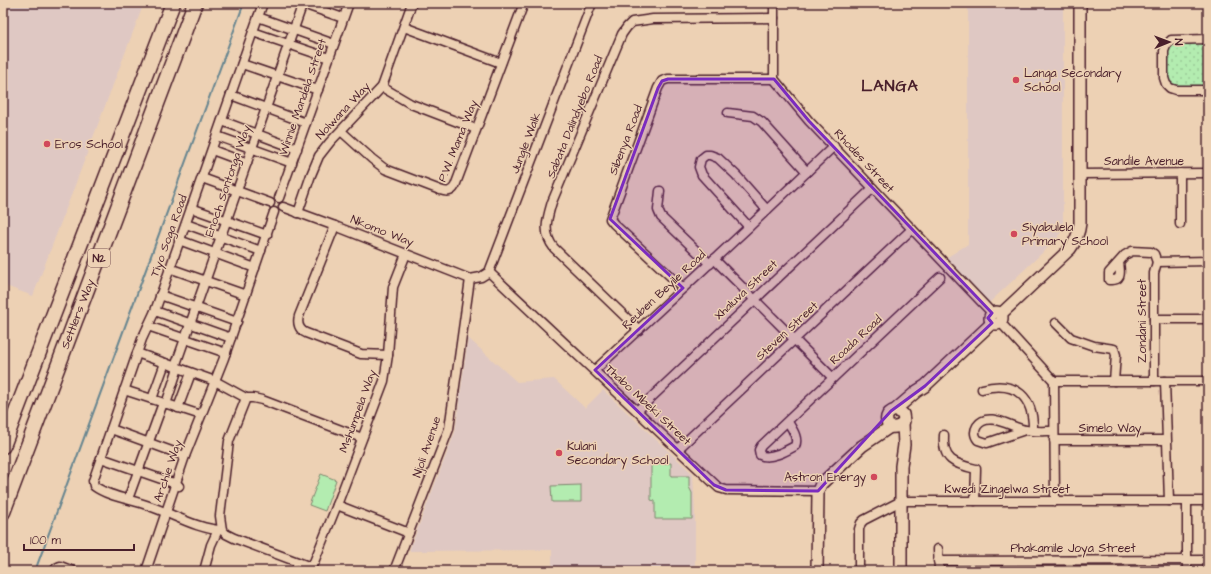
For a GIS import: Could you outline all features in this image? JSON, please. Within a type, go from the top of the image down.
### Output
[{"type":"highway","name":"Settlers Way","points":[[3,446],[172,3]]},
{"type":"highway","name":"Settlers Way","points":[[3,512],[195,3]]},
{"type":"street","name":"Tiyo Soga Road","points":[[128,499],[108,493],[94,486],[93,483],[137,353],[155,311],[263,3]]},
{"type":"street","points":[[302,3],[343,18]]},
{"type":"street","name":"Enoch Sontonga Way","points":[[128,499],[148,442],[177,368],[185,339],[302,3]]},
{"type":"street","name":"Winnie Mandela Street","points":[[279,198],[348,3]]},
{"type":"street","name":"Nolwana Way","points":[[298,213],[319,156],[341,130],[382,87],[412,3]]},
{"type":"street","name":"P.W. Mama Way","points":[[341,130],[385,169],[440,190],[447,192],[452,190],[455,186],[524,3]]},
{"type":"street","name":"Jungle Walk","points":[[489,272],[592,3]]},
{"type":"street","points":[[774,3],[774,79]]},
{"type":"street","points":[[901,571],[901,466],[895,423],[890,411],[895,410],[925,386],[1076,242],[1080,223],[1080,3]]},
{"type":"street","points":[[258,17],[334,44]]},
{"type":"street","name":"Sabata Dalindyebo Road","points":[[638,330],[554,248],[546,230],[546,221],[552,202],[622,34],[627,26],[632,22],[653,19],[774,18]]},
{"type":"street","points":[[404,26],[501,63]]},
{"type":"street","points":[[253,32],[329,58]]},
{"type":"street","points":[[1208,39],[1171,40],[1164,48],[1164,66],[1165,81],[1170,88],[1176,90],[1208,90]]},
{"type":"street","points":[[242,64],[318,90]]},
{"type":"street","name":"Sibenya Road","points":[[683,288],[610,219],[658,88],[662,80],[668,79],[774,79]]},
{"type":"street","name":"Rhodes Street","points":[[774,79],[804,115],[1054,381]]},
{"type":"street","points":[[382,87],[411,104],[476,129]]},
{"type":"street","points":[[231,95],[306,123]]},
{"type":"street","points":[[728,113],[752,116],[762,122],[807,172]]},
{"type":"street","points":[[222,121],[297,149]]},
{"type":"street","points":[[217,136],[292,163]]},
{"type":"street","name":"Reuben Beyile Road","points":[[595,370],[768,210],[834,146]]},
{"type":"street","points":[[212,150],[247,163]]},
{"type":"street","points":[[749,227],[702,175],[698,167],[701,159],[706,155],[718,158],[768,210]]},
{"type":"street","points":[[1180,173],[1180,224]]},
{"type":"street","name":"Sandile Avenue","points":[[1080,174],[1208,173]]},
{"type":"street","points":[[202,178],[270,203]]},
{"type":"street","name":"Xhaluva Street","points":[[637,410],[872,188]]},
{"type":"street","points":[[660,191],[658,212],[661,217],[754,299],[833,378]]},
{"type":"street","points":[[274,198],[279,198],[283,203],[283,207],[278,212],[274,212],[270,208],[270,203],[274,198]]},
{"type":"street","name":"Nkomo Way","points":[[283,207],[470,279]]},
{"type":"street","points":[[191,208],[267,235]]},
{"type":"street","points":[[216,381],[274,212]]},
{"type":"street","points":[[186,224],[261,251]]},
{"type":"street","points":[[335,226],[299,316],[299,325],[303,332],[361,354],[388,355]]},
{"type":"street","name":"Steven Street","points":[[678,449],[912,229]]},
{"type":"street","points":[[180,240],[255,268]]},
{"type":"street","points":[[1119,262],[1129,252],[1138,250],[1152,252],[1157,262],[1208,261]]},
{"type":"street","name":"Mshumpela Way","points":[[310,569],[337,505],[384,381],[388,355],[393,287],[406,254]]},
{"type":"street","name":"Zondani Street","points":[[1154,381],[1154,273],[1157,262]]},
{"type":"street","points":[[169,268],[246,295]]},
{"type":"street","points":[[470,279],[477,278],[489,272]]},
{"type":"street","name":"Thabo Mbeki Street","points":[[489,272],[595,370],[714,485],[722,489],[818,491]]},
{"type":"street","name":"Roada Road","points":[[788,422],[796,438],[797,444],[770,456],[766,457],[760,455],[759,450],[761,446],[940,277]]},
{"type":"street","name":"Njoli Avenue","points":[[394,571],[449,429],[470,279]]},
{"type":"street","points":[[160,295],[237,322]]},
{"type":"street","points":[[155,311],[231,338]]},
{"type":"street","points":[[1154,319],[1208,319]]},
{"type":"street","points":[[1056,323],[1071,338],[1094,346],[1114,349],[1116,355],[1114,381]]},
{"type":"street","points":[[148,326],[226,353]]},
{"type":"street","points":[[137,353],[216,381],[246,398],[257,398],[362,438]]},
{"type":"street","points":[[152,399],[164,363]]},
{"type":"street","points":[[178,408],[191,373]]},
{"type":"street","name":"Archie Way","points":[[146,571],[168,513],[185,456],[216,381]]},
{"type":"street","points":[[1055,501],[1054,381],[1208,381]]},
{"type":"street","points":[[1165,381],[1169,501]]},
{"type":"street","points":[[818,571],[818,491],[821,484],[862,446],[866,439],[895,423],[923,392],[925,386]]},
{"type":"street","points":[[982,389],[1002,386],[1011,388],[1019,393],[1032,410],[1029,430]]},
{"type":"street","points":[[124,390],[202,415]]},
{"type":"street","points":[[204,571],[211,545],[220,530],[220,516],[229,440],[246,398]]},
{"type":"street","points":[[1029,430],[987,443],[978,440],[975,434],[975,430],[982,420],[987,419],[1029,430],[1054,431]]},
{"type":"street","points":[[111,430],[185,456]]},
{"type":"street","points":[[944,435],[944,450],[950,459],[959,465],[976,469],[975,501]]},
{"type":"street","name":"Simelo Way","points":[[1054,440],[1166,440]]},
{"type":"street","points":[[101,458],[176,483]]},
{"type":"street","points":[[128,499],[204,527],[220,530],[234,538],[310,569]]},
{"type":"street","name":"Kwedi Zingelwa Street","points":[[859,571],[859,529],[861,523],[901,501],[1208,501]]},
{"type":"street","points":[[1187,502],[1187,571]]},
{"type":"street","points":[[337,505],[409,533]]},
{"type":"street","points":[[938,549],[939,571]]},
{"type":"street","name":"Phakamile Joya Street","points":[[938,561],[1208,560]]},
{"type":"street","points":[[54,571],[57,567],[61,566],[73,571]]},
{"type":"highlighted area","points":[[668,79],[774,79],[809,121],[992,313],[988,318],[992,323],[925,386],[891,411],[818,491],[726,490],[714,485],[595,370],[683,288],[610,219],[658,88],[662,81]]},
{"type":"shaded area","name":"Eros School","points":[[3,3],[144,3],[33,296],[3,285]]},
{"type":"shaded area","points":[[968,3],[1063,3],[1063,228],[1057,239],[989,303],[946,258],[968,244]]},
{"type":"shaded area","name":"Kulani Secondary School","points":[[468,338],[517,382],[554,379],[585,408],[603,390],[693,474],[695,512],[695,571],[552,571],[552,550],[409,551],[455,432]]},
{"type":"green space","points":[[1208,42],[1208,88],[1176,88],[1168,81],[1167,52],[1172,43]]},
{"type":"green space","points":[[671,463],[671,476],[689,476],[689,487],[692,493],[692,519],[655,519],[655,501],[651,500],[651,464]]},
{"type":"green space","points":[[321,474],[336,480],[325,511],[309,505]]},
{"type":"green space","points":[[581,485],[581,502],[552,502],[551,486]]},
{"type":"waterway","points":[[35,571],[244,3]]},
{"type":"place","name":"Langa Secondary School","points":[[1016,80]]},
{"type":"place","name":"Eros School","points":[[47,144]]},
{"type":"place","name":"Siyabulela Primary School","points":[[1014,234]]},
{"type":"place","name":"Kulani Secondary School","points":[[559,453]]},
{"type":"place","name":"Astron Energy","points":[[874,477]]},
{"type":"district","name":"LANGA","points":[[890,86]]}]
